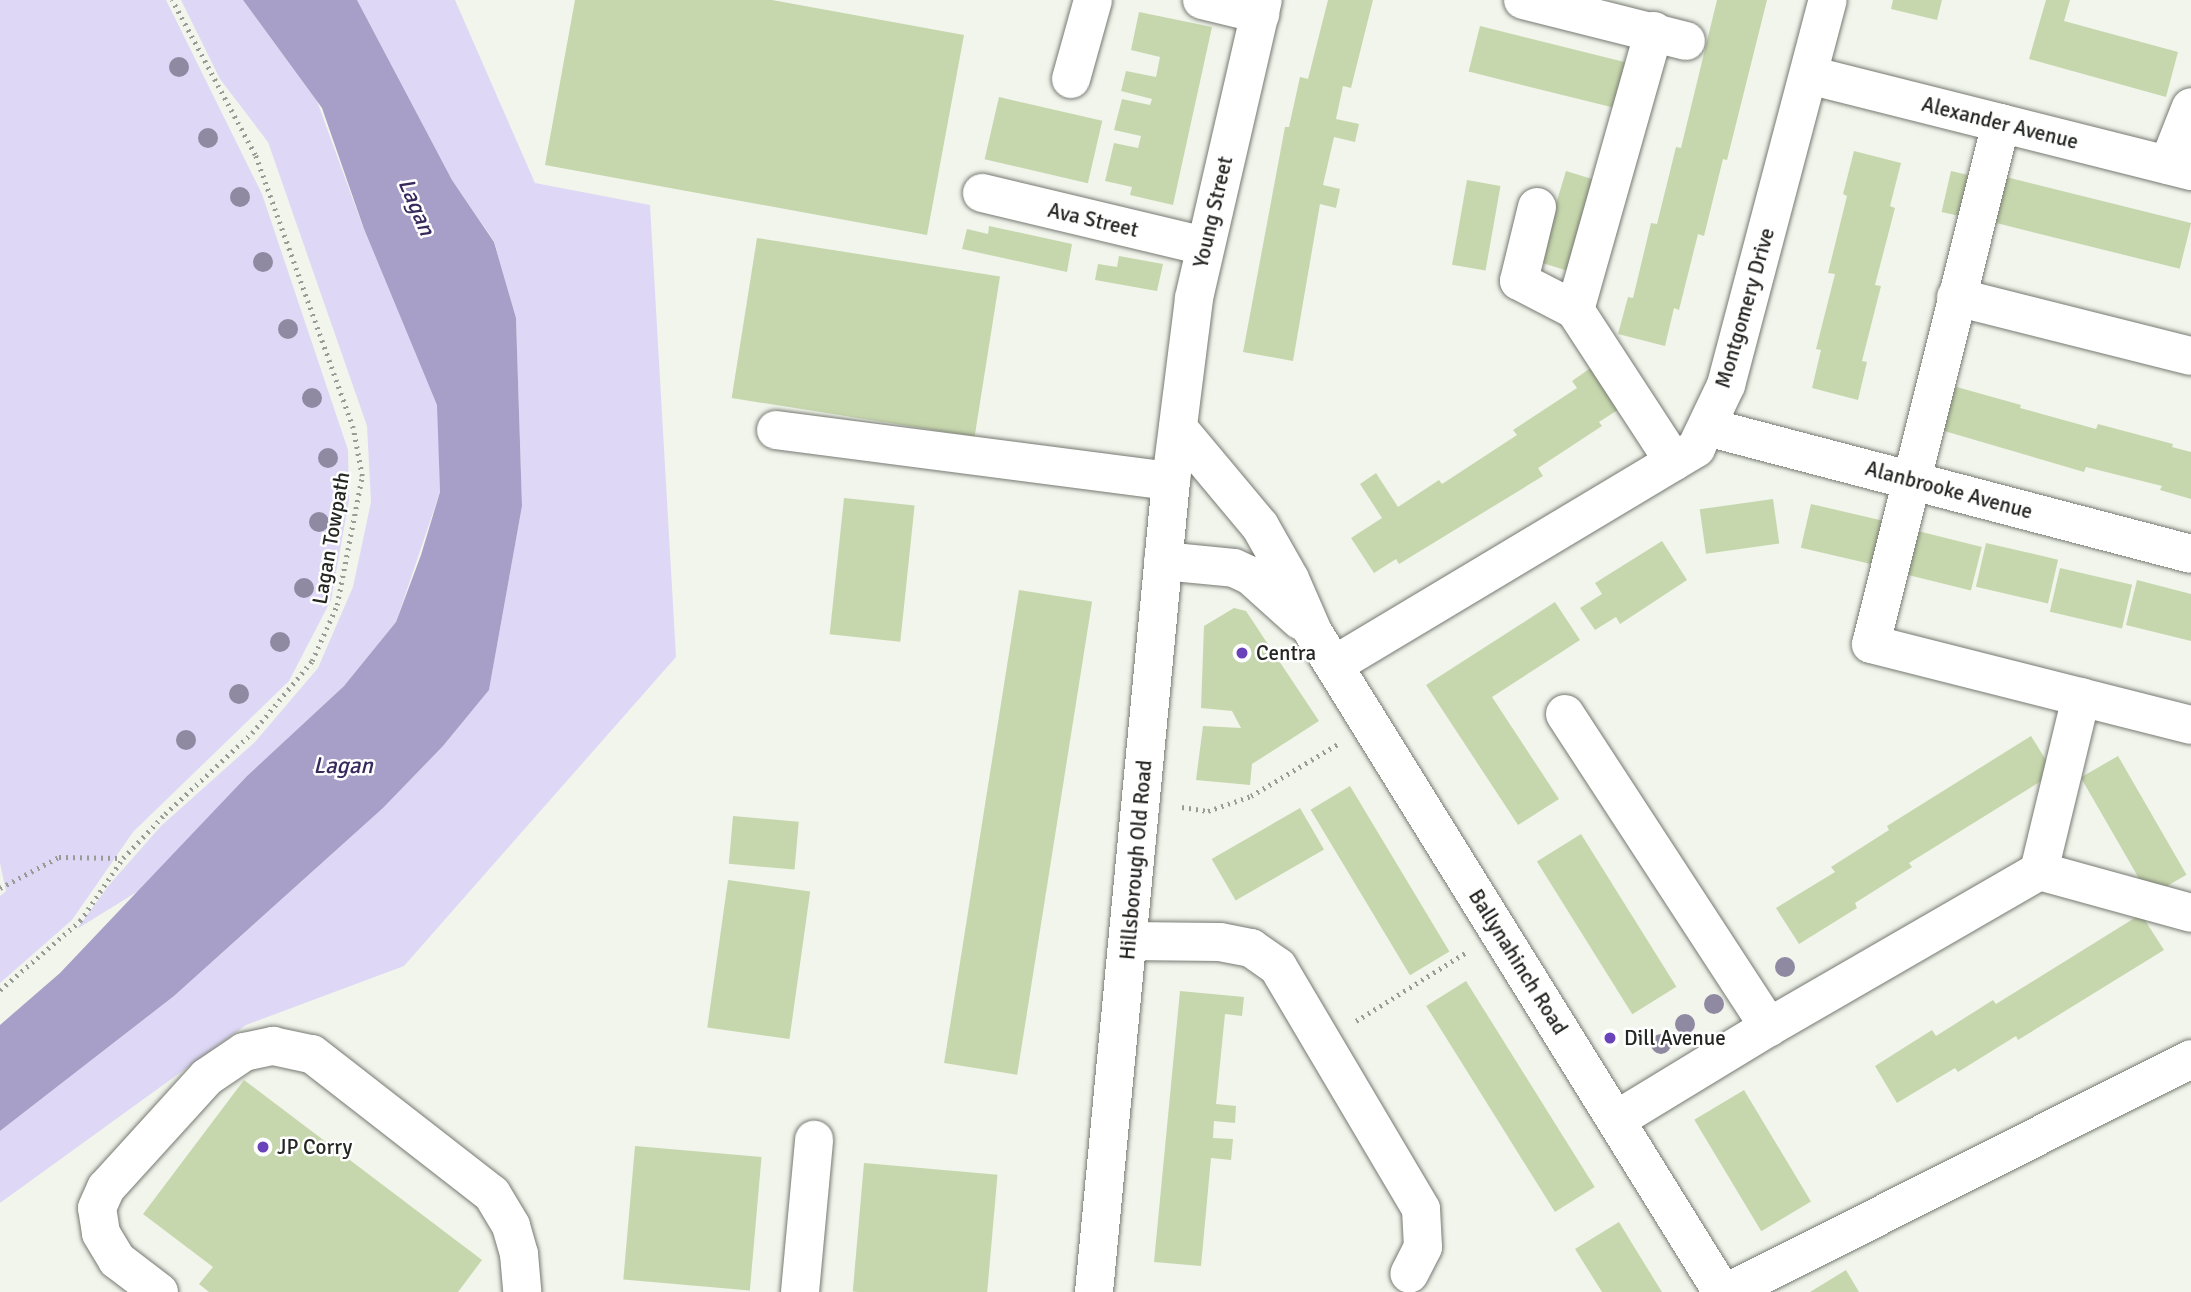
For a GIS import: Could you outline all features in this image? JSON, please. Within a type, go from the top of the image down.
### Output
[{"type":"street","points":[[1071,79],[1093,0]]},
{"type":"street","points":[[1202,0],[1261,7]]},
{"type":"street","points":[[1523,0],[1670,36],[1575,310]]},
{"type":"street","name":"Montgomery Drive","points":[[1334,665],[1696,447],[1726,385],[1828,0]]},
{"type":"street","name":"Young Street","points":[[1178,428],[1194,298],[1204,246],[1261,7]]},
{"type":"street","name":"Alexander Avenue","points":[[1809,75],[2180,168]]},
{"type":"street","points":[[2180,168],[2191,107]]},
{"type":"street","points":[[2001,124],[1871,644],[2191,725]]},
{"type":"street","name":"Ava Street","points":[[982,193],[1204,246]]},
{"type":"street","points":[[1536,207],[1519,281],[1575,310],[1674,461]]},
{"type":"street","points":[[1956,297],[2191,356]]},
{"type":"street","name":"Alanbrooke Avenue","points":[[1706,427],[2191,554]]},
{"type":"street","name":"Hillsborough Old Road","points":[[1094,1292],[1178,428]]},
{"type":"street","name":"Ballynahinch Road","points":[[1178,428],[1260,526],[1290,579],[1313,632],[1722,1292]]},
{"type":"street","points":[[776,430],[1171,481]]},
{"type":"street","name":"Ballynahinch Road","points":[[1163,561],[1234,568],[1251,576],[1313,632]]},
{"type":"street","points":[[2039,871],[2081,697]]},
{"type":"street","points":[[1565,714],[1769,1027]]},
{"type":"street","points":[[1616,1120],[1769,1027],[2039,871],[2191,914]]},
{"type":"street","points":[[1128,941],[1220,942],[1251,948],[1278,967],[1324,1041],[1420,1209],[1423,1247],[1409,1274]]},
{"type":"street","points":[[159,1292],[117,1260],[101,1233],[97,1208],[106,1188],[207,1077],[244,1052],[273,1046],[312,1054],[492,1194],[511,1226],[519,1254],[522,1292]]},
{"type":"street","points":[[1728,1292],[2191,1059]]},
{"type":"street","points":[[800,1292],[814,1140]]},
{"type":"path","name":"Lagan Towpath","points":[[0,990],[79,921],[123,858],[164,814],[252,733],[312,661],[337,605],[362,476],[354,428],[255,156],[172,0]]},
{"type":"path","points":[[1182,807],[1208,811],[1251,796],[1338,744]]},
{"type":"path","points":[[0,888],[59,857],[123,858]]},
{"type":"path","points":[[1324,1041],[1468,952]]},
{"type":"shaded area","points":[[0,0],[166,0],[262,194],[348,450],[349,500],[331,600],[289,681],[133,832],[72,920],[0,983],[0,896],[6,891],[0,863]]},
{"type":"shaded area","points":[[181,0],[243,0],[317,101],[363,227],[438,406],[440,492],[396,622],[346,684],[245,778],[140,890],[77,929],[109,885],[161,826],[255,742],[318,668],[353,587],[371,502],[367,426],[268,142],[220,79]]},
{"type":"shaded area","points":[[357,0],[455,0],[535,183],[650,205],[676,657],[404,966],[246,1025],[0,1203],[0,1131],[174,996],[383,808],[443,746],[489,690],[522,506],[516,318],[494,241],[452,180]]},
{"type":"water","name":"Lagan","points":[[243,0],[357,0],[452,180],[494,242],[516,318],[522,506],[489,690],[443,746],[383,808],[174,996],[0,1131],[0,1025],[60,973],[247,776],[344,686],[396,622],[421,555],[440,492],[437,405],[364,229],[322,108]]},
{"type":"building","points":[[575,0],[772,0],[964,35],[927,235],[545,165]]},
{"type":"building","points":[[1328,0],[1373,0],[1351,88],[1343,86],[1336,119],[1359,124],[1355,142],[1334,137],[1323,185],[1340,189],[1336,208],[1320,204],[1293,361],[1243,352],[1285,127],[1289,127],[1300,77],[1308,79]]},
{"type":"building","points":[[1717,0],[1767,0],[1727,160],[1723,159],[1704,236],[1698,234],[1679,310],[1674,308],[1665,346],[1618,334],[1628,297],[1633,298],[1651,223],[1657,224],[1676,147],[1681,148]]},
{"type":"building","points":[[1893,0],[1942,0],[1937,20],[1891,9]]},
{"type":"building","points":[[2046,0],[2070,0],[2064,21],[2178,52],[2166,97],[2029,59]]},
{"type":"building","points":[[1139,12],[1212,27],[1173,205],[1130,195],[1132,187],[1105,181],[1114,143],[1138,148],[1141,136],[1114,130],[1122,99],[1150,105],[1152,99],[1121,91],[1126,71],[1156,77],[1160,57],[1131,50]]},
{"type":"building","points":[[1480,26],[1628,63],[1617,109],[1469,72]]},
{"type":"building","points":[[999,97],[1102,121],[1088,183],[985,159]]},
{"type":"building","points":[[1854,151],[1901,163],[1890,206],[1895,208],[1875,285],[1881,286],[1862,361],[1867,362],[1858,400],[1812,388],[1821,350],[1816,349],[1835,274],[1828,273],[1847,196],[1843,194]]},
{"type":"building","points":[[1566,171],[1599,181],[1571,272],[1538,262]]},
{"type":"building","points":[[1951,171],[1972,176],[1963,217],[1942,212]]},
{"type":"building","points":[[1998,175],[2191,223],[2180,269],[1987,221]]},
{"type":"building","points":[[1467,180],[1500,186],[1486,271],[1452,265]]},
{"type":"building","points":[[989,226],[1072,244],[1067,272],[962,249],[967,229],[988,234]]},
{"type":"building","points":[[757,238],[1000,276],[975,436],[732,398]]},
{"type":"building","points":[[1119,256],[1163,264],[1157,291],[1095,280],[1098,264],[1117,267]]},
{"type":"building","points":[[1599,362],[1627,404],[1599,422],[1602,426],[1538,468],[1543,476],[1399,564],[1396,559],[1374,573],[1351,538],[1382,518],[1360,484],[1376,473],[1398,507],[1439,480],[1442,484],[1517,435],[1513,430],[1577,388],[1572,381]]},
{"type":"building","points":[[1946,384],[2021,405],[2020,408],[2096,429],[2098,424],[2173,444],[2172,447],[2191,452],[2191,499],[2160,490],[2162,486],[2086,467],[2084,472],[1934,428]]},
{"type":"building","points":[[844,498],[915,505],[900,642],[830,634]]},
{"type":"building","points":[[1773,499],[1779,544],[1706,554],[1700,509]]},
{"type":"building","points":[[1811,504],[1883,521],[1873,564],[1801,548]]},
{"type":"building","points":[[1910,529],[1982,547],[1971,591],[1899,573]]},
{"type":"building","points":[[1662,541],[1687,580],[1620,624],[1616,617],[1595,630],[1580,608],[1602,594],[1595,583]]},
{"type":"building","points":[[1986,543],[2058,560],[2048,603],[1976,587]]},
{"type":"building","points":[[2060,568],[2132,585],[2122,628],[2050,612]]},
{"type":"building","points":[[2137,580],[2191,594],[2191,641],[2126,625]]},
{"type":"building","points":[[1019,590],[1092,602],[1017,1075],[944,1063]]},
{"type":"building","points":[[1555,602],[1580,640],[1492,697],[1559,799],[1518,825],[1426,685]]},
{"type":"building","points":[[1234,608],[1246,611],[1319,721],[1252,764],[1250,785],[1196,780],[1203,726],[1241,728],[1232,711],[1201,708],[1204,626]]},
{"type":"building","points":[[2031,736],[2054,773],[1909,863],[1912,867],[1855,903],[1857,908],[1799,944],[1776,908],[1835,872],[1831,867],[1889,830],[1887,826]]},
{"type":"building","points":[[2118,756],[2186,875],[2149,896],[2081,778]]},
{"type":"building","points":[[1350,786],[1449,951],[1410,975],[1311,810]]},
{"type":"building","points":[[1300,808],[1324,850],[1236,901],[1212,859]]},
{"type":"building","points":[[733,816],[799,822],[795,870],[729,864]]},
{"type":"building","points":[[1581,834],[1676,987],[1632,1014],[1537,862]]},
{"type":"building","points":[[728,880],[810,892],[789,1039],[707,1028]]},
{"type":"building","points":[[2141,914],[2164,950],[2018,1040],[2016,1036],[1958,1072],[1955,1068],[1897,1103],[1875,1066],[1932,1030],[1936,1036],[1993,1000],[1996,1004]]},
{"type":"building","points":[[1466,981],[1595,1187],[1555,1212],[1426,1006]]},
{"type":"building","points":[[1180,991],[1244,997],[1242,1016],[1225,1014],[1216,1104],[1236,1106],[1235,1123],[1214,1121],[1213,1138],[1233,1139],[1231,1160],[1211,1158],[1201,1266],[1154,1262]]},
{"type":"building","name":"JP Corry","points":[[244,1080],[482,1260],[458,1292],[209,1292],[199,1284],[213,1267],[143,1214]]},
{"type":"building","points":[[1744,1090],[1811,1201],[1761,1231],[1694,1120]]},
{"type":"building","points":[[635,1146],[762,1157],[750,1291],[623,1279]]},
{"type":"building","points":[[864,1163],[997,1175],[987,1292],[853,1292]]},
{"type":"building","points":[[1619,1222],[1662,1292],[1602,1292],[1575,1249]]},
{"type":"building","points":[[1846,1270],[1859,1292],[1810,1292]]},
{"type":"place","name":"Centra","points":[[1242,653]]},
{"type":"place","name":"Dill Avenue","points":[[1610,1038]]},
{"type":"place","name":"JP Corry","points":[[263,1147]]}]
